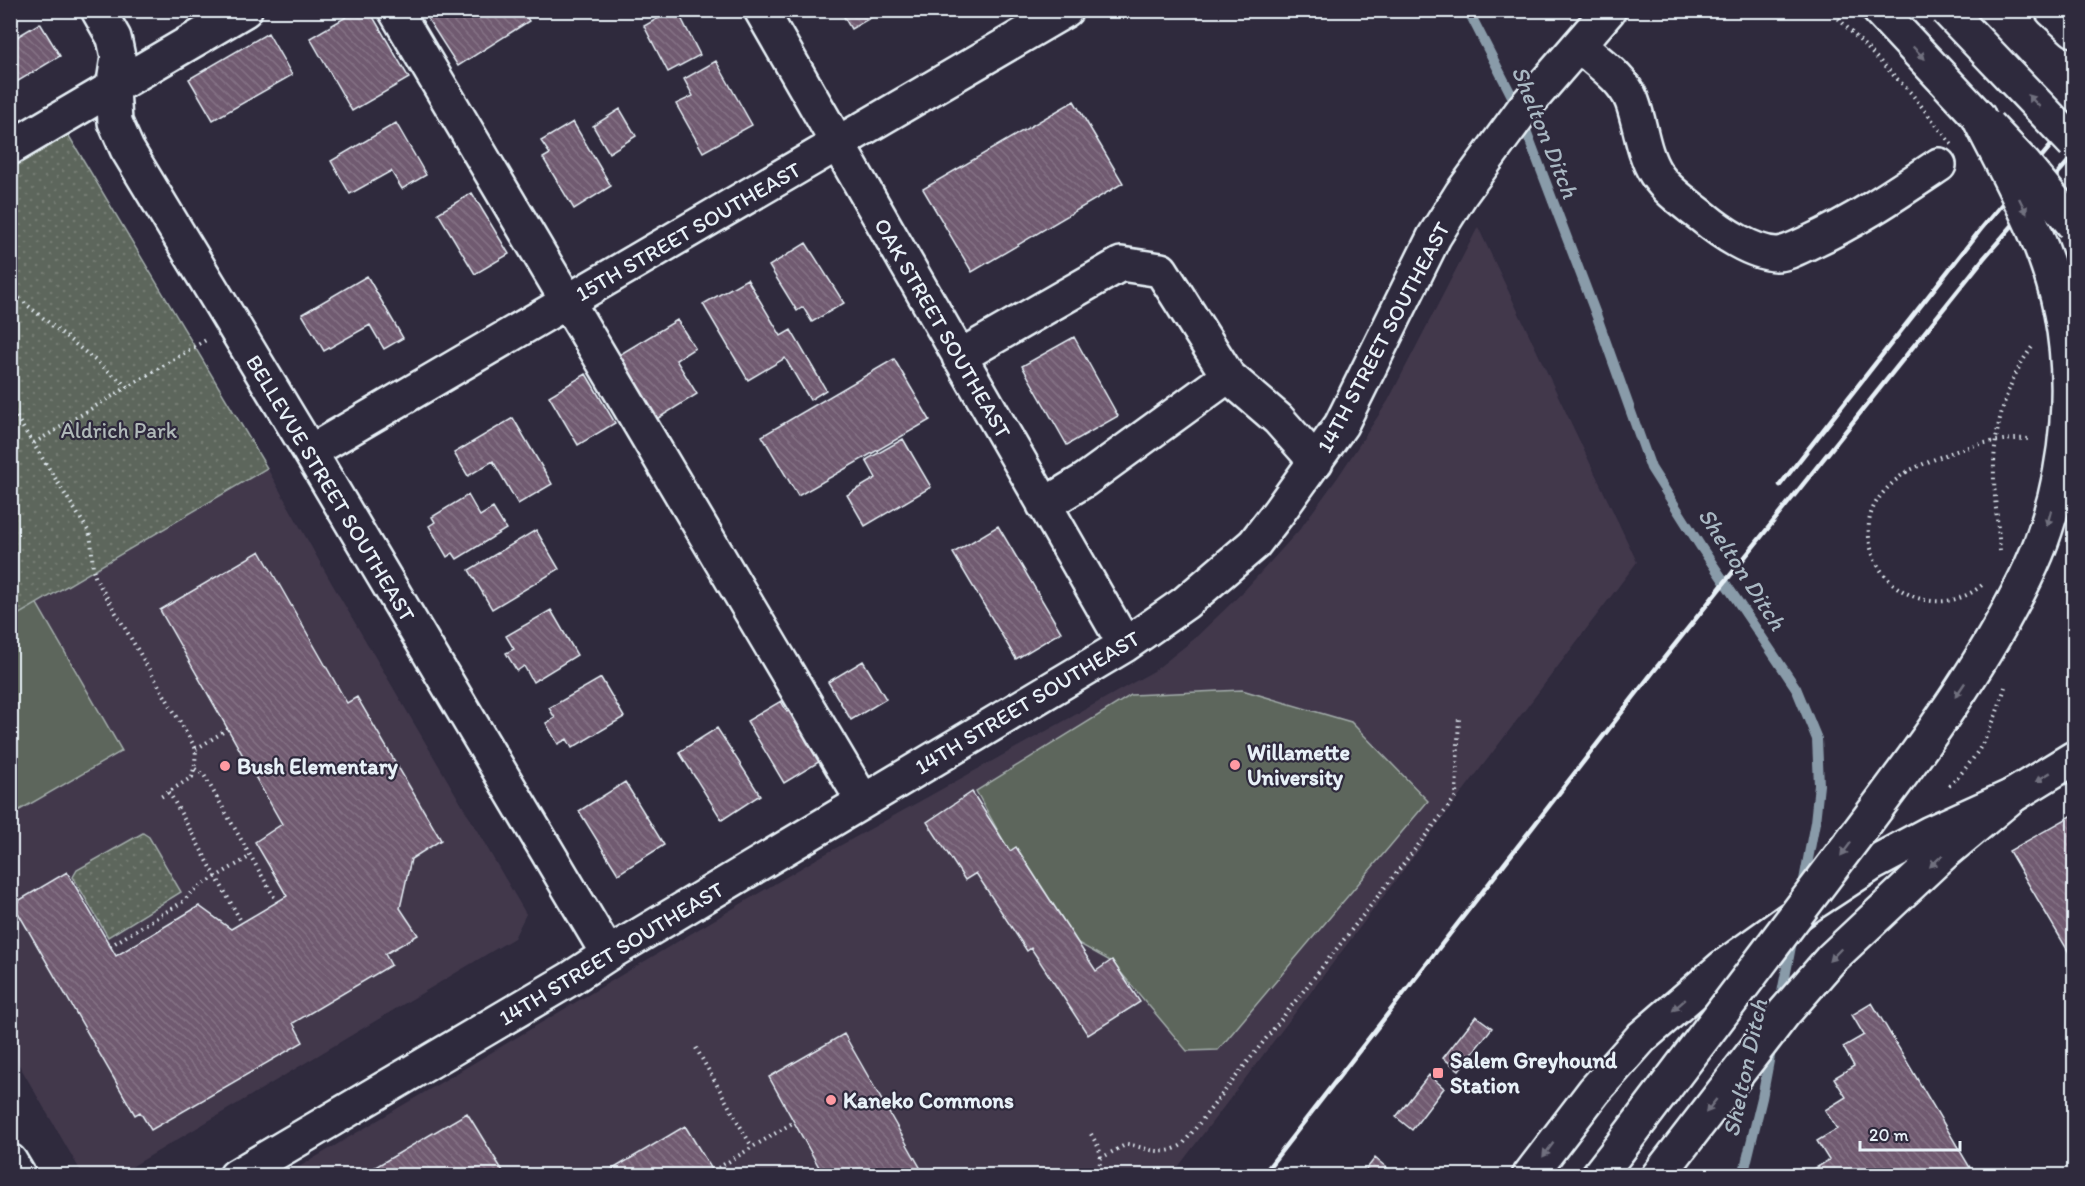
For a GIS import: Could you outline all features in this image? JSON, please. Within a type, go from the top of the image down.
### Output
[{"type":"main road","name":"BELLEVUE STREET SOUTHEAST","points":[[98,10],[114,38],[118,57],[113,88],[115,122],[127,149],[608,954]]},
{"type":"main road","points":[[10,148],[245,10]]},
{"type":"main road","points":[[394,10],[863,801]]},
{"type":"main road","name":"OAK STREET SOUTHEAST","points":[[761,10],[1125,645]]},
{"type":"main road","name":"15TH STREET SOUTHEAST","points":[[310,452],[1066,10]]},
{"type":"main road","name":"14TH STREET SOUTHEAST","points":[[236,1176],[560,985],[608,954],[1125,645],[1185,603],[1254,544],[1316,462],[1341,425],[1434,237],[1484,161],[1524,108],[1609,10]]},
{"type":"main road","points":[[1878,10],[2024,164],[2074,225]]},
{"type":"main road","points":[[1947,10],[2074,143]]},
{"type":"main road","points":[[2052,10],[2074,30]]},
{"type":"main road","points":[[1573,53],[1622,85],[1631,100],[1648,159],[1657,176],[1669,189],[1719,231],[1761,251],[1777,254],[1791,251],[1842,227],[1947,157]]},
{"type":"main road","points":[[1598,1176],[1917,754],[1980,662],[2014,601],[2045,532],[2061,474],[2066,425],[2067,373],[2061,315],[2047,261],[2030,221],[1978,116]]},
{"type":"main road","points":[[959,357],[1121,264],[1161,270],[1228,376],[1278,419],[1316,462]]},
{"type":"main road","points":[[1044,505],[1085,480],[1228,376]]},
{"type":"main road","points":[[1530,1176],[1594,1091],[1642,1037],[1723,967],[1854,876],[1930,833],[2012,795],[2074,758]]},
{"type":"main road","points":[[1666,1165],[1784,1013],[1832,957],[1945,852],[2012,795]]},
{"type":"main road","points":[[10,1161],[19,1176]]},
{"type":"path","points":[[1830,10],[1911,93],[1947,157]]},
{"type":"path","points":[[10,291],[128,387]]},
{"type":"path","points":[[34,443],[233,324]]},
{"type":"path","points":[[1985,582],[1967,595],[1944,602],[1932,602],[1904,592],[1885,576],[1875,559],[1870,540],[1869,522],[1884,490],[1906,472],[1973,445],[1996,440],[2016,372],[2035,342],[2034,352]]},
{"type":"path","points":[[10,407],[89,532],[93,572],[96,579],[196,748],[195,769],[192,777],[159,798]]},
{"type":"path","points":[[2033,444],[2034,435]]},
{"type":"path","points":[[2002,556],[2005,547]]},
{"type":"path","points":[[1101,1158],[1126,1144],[1164,1153],[1175,1150],[1183,1144],[1456,797],[1459,715]]},
{"type":"path","points":[[196,748],[228,729]]},
{"type":"path","points":[[195,769],[204,776],[277,902]]},
{"type":"path","points":[[169,792],[242,923]]},
{"type":"path","points":[[110,946],[184,901],[192,891],[251,856]]},
{"type":"path","points":[[696,1048],[752,1147]]},
{"type":"path","points":[[713,1171],[794,1122]]},
{"type":"path","points":[[1091,1134],[1100,1148],[1101,1158],[1097,1176]]},
{"type":"shaded area","name":"Willamette University","points":[[1478,227],[1637,562],[1172,1175],[284,1176],[818,858],[1154,671],[1193,640],[1243,592],[1300,529],[1338,477],[1388,401]]},
{"type":"shaded area","name":"Bush Elementary","points":[[267,468],[331,582],[526,914],[514,938],[118,1175],[83,1175],[11,1051],[10,619]]},
{"type":"green space","name":"Aldrich Park","points":[[63,126],[267,468],[11,619],[11,158]]},
{"type":"green space","points":[[10,557],[122,751],[11,815],[10,815]]},
{"type":"green space","points":[[1242,690],[1351,722],[1428,801],[1218,1050],[1187,1051],[1112,962],[1078,943],[1019,851],[1009,851],[976,791],[1131,695]]},
{"type":"green space","points":[[143,833],[149,837],[181,892],[108,937],[73,877],[77,870]]},
{"type":"building","points":[[187,10],[200,10],[191,16]]},
{"type":"building","points":[[358,10],[369,10],[409,78],[352,111],[310,38]]},
{"type":"building","points":[[422,10],[522,10],[529,21],[458,66]]},
{"type":"building","points":[[677,10],[700,55],[668,72],[644,26]]},
{"type":"building","points":[[840,10],[884,10],[851,29]]},
{"type":"building","points":[[40,23],[60,56],[10,86],[10,41]]},
{"type":"building","points":[[268,33],[292,75],[213,120],[189,79]]},
{"type":"building","points":[[716,61],[752,125],[703,152],[676,104],[693,96],[684,79]]},
{"type":"building","points":[[1074,101],[1123,183],[972,272],[923,189]]},
{"type":"building","points":[[620,109],[636,136],[609,153],[593,126]]},
{"type":"building","points":[[573,122],[611,186],[574,209],[543,158],[550,154],[541,141]]},
{"type":"building","points":[[396,123],[426,175],[402,189],[391,171],[350,194],[331,161]]},
{"type":"building","points":[[472,193],[509,254],[475,274],[438,213]]},
{"type":"building","points":[[806,243],[844,303],[812,322],[803,307],[797,311],[769,266]]},
{"type":"building","points":[[367,276],[403,338],[384,349],[370,325],[324,351],[302,314]]},
{"type":"building","points":[[747,279],[781,336],[791,330],[826,390],[810,400],[785,358],[748,380],[703,304]]},
{"type":"building","points":[[677,320],[695,348],[676,360],[697,394],[657,419],[619,355]]},
{"type":"building","points":[[1074,337],[1118,416],[1067,445],[1022,366]]},
{"type":"building","points":[[894,359],[930,420],[798,496],[762,436]]},
{"type":"building","points":[[586,374],[615,423],[578,445],[549,396]]},
{"type":"building","points":[[513,418],[552,484],[518,504],[493,461],[468,476],[454,453]]},
{"type":"building","points":[[903,439],[931,487],[865,526],[847,495],[876,478],[866,460]]},
{"type":"building","points":[[468,495],[480,516],[493,508],[506,529],[457,559],[453,553],[447,557],[429,526],[435,522],[432,517]]},
{"type":"building","points":[[998,526],[1061,632],[1016,659],[953,553]]},
{"type":"building","points":[[536,530],[559,569],[492,609],[469,570]]},
{"type":"building","points":[[260,551],[347,703],[357,697],[441,840],[411,859],[400,908],[418,935],[385,954],[391,965],[293,1023],[303,1042],[151,1130],[140,1112],[135,1115],[13,904],[67,872],[116,956],[199,906],[231,929],[287,896],[255,842],[282,824],[160,610]]},
{"type":"building","points":[[551,610],[577,655],[533,682],[524,666],[517,671],[506,653],[514,649],[506,636]]},
{"type":"building","points":[[863,661],[886,699],[851,720],[828,682]]},
{"type":"building","points":[[601,678],[624,717],[572,748],[567,739],[558,744],[546,723],[555,718],[549,708]]},
{"type":"building","points":[[781,701],[787,712],[792,709],[822,760],[784,783],[747,721]]},
{"type":"building","points":[[717,728],[760,795],[722,820],[679,752]]},
{"type":"building","points":[[625,782],[664,845],[618,874],[579,811]]},
{"type":"building","points":[[972,792],[1010,851],[1016,847],[1096,971],[1112,960],[1140,1002],[1088,1035],[1031,948],[1027,951],[976,873],[965,880],[927,822]]},
{"type":"building","points":[[2074,815],[2074,961],[2009,851]]},
{"type":"building","points":[[1872,1003],[1975,1176],[1811,1176],[1809,1172],[1829,1160],[1817,1141],[1837,1129],[1825,1110],[1846,1097],[1834,1078],[1854,1066],[1843,1047],[1864,1035],[1852,1015]]},
{"type":"building","points":[[1476,1016],[1492,1028],[1459,1070],[1443,1058]]},
{"type":"building","name":"Kaneko Commons","points":[[844,1034],[925,1176],[824,1176],[769,1077]]},
{"type":"building","points":[[1429,1075],[1444,1088],[1412,1130],[1396,1117]]},
{"type":"building","points":[[467,1113],[506,1176],[360,1176]]},
{"type":"building","points":[[685,1126],[716,1176],[614,1176],[611,1170]]},
{"type":"building","points":[[1375,1158],[1397,1176],[1361,1176]]},
{"type":"waterway","name":"Shelton Ditch","points":[[1468,10],[1516,104],[1597,317],[1651,468],[1796,688],[1817,739],[1819,785],[1815,822],[1802,891]]},
{"type":"waterway","name":"Shelton Ditch","points":[[1780,1003],[1793,936]]},
{"type":"waterway","name":"Shelton Ditch","points":[[1743,1176],[1772,1045]]},
{"type":"railway","points":[[1780,485],[1981,229],[2074,118]]},
{"type":"railway","points":[[1262,1176],[1653,672],[1984,258],[2074,155]]},
{"type":"place","name":"Willamette University","points":[[1235,765]]},
{"type":"place","name":"Bush Elementary","points":[[225,766]]},
{"type":"place","name":"Salem Greyhound Station","points":[[1438,1073]]},
{"type":"place","name":"Kaneko Commons","points":[[831,1100]]}]
